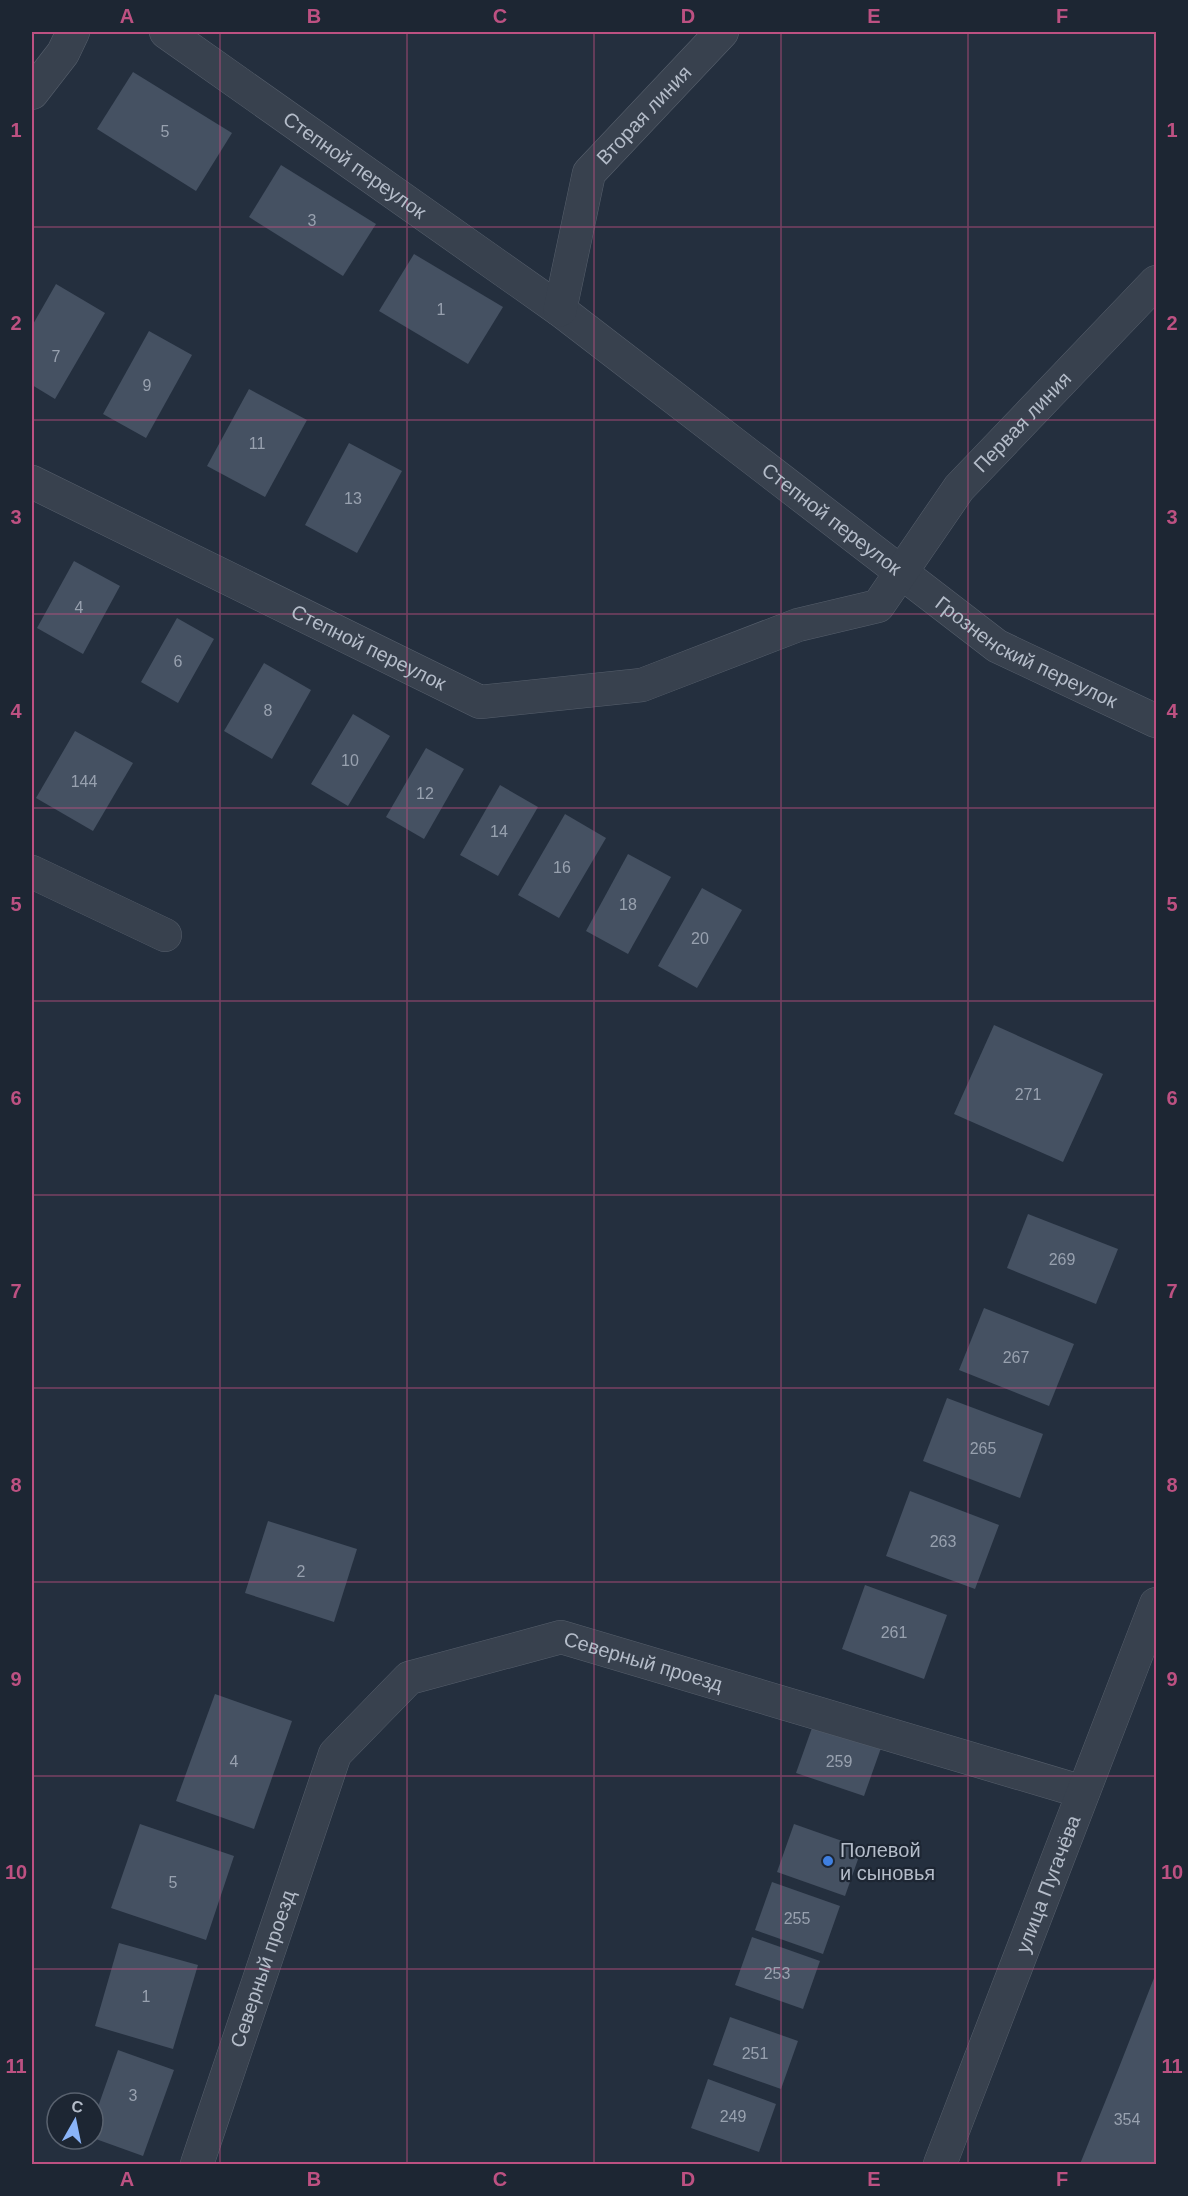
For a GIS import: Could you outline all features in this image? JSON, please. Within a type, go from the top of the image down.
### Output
[{"type":"street","points":[[32,93],[63,53],[74,32]]},
{"type":"street","name":"Степной переулок","points":[[32,482],[480,702],[642,685],[798,625],[878,606],[902,573],[560,310],[166,32]]},
{"type":"street","name":"Вторая линия","points":[[560,310],[589,173],[722,32]]},
{"type":"street","name":"Первая линия","points":[[902,573],[959,488],[1156,282]]},
{"type":"street","name":"Грозненский переулок","points":[[902,573],[997,646],[1156,721]]},
{"type":"street","points":[[32,872],[165,935]]},
{"type":"street","name":"улица Пугачёва","points":[[940,2164],[1156,1604]]},
{"type":"street","name":"Северный проезд","points":[[197,2164],[335,1754],[409,1678],[561,1637],[1083,1792]]},
{"type":"building","points":[[133,72],[232,133],[196,191],[97,129]]},
{"type":"building","points":[[281,165],[376,224],[343,276],[249,217]]},
{"type":"building","points":[[414,254],[503,307],[468,364],[379,311]]},
{"type":"building","points":[[56,284],[105,313],[55,399],[32,385],[32,326]]},
{"type":"building","points":[[149,331],[192,355],[146,438],[103,414]]},
{"type":"building","points":[[249,389],[307,420],[265,497],[207,466]]},
{"type":"building","points":[[349,443],[402,471],[357,553],[305,525]]},
{"type":"building","points":[[74,561],[120,586],[83,654],[37,628]]},
{"type":"building","points":[[177,618],[214,639],[178,703],[141,682]]},
{"type":"building","points":[[264,663],[311,690],[272,759],[224,731]]},
{"type":"building","points":[[353,714],[390,736],[348,806],[311,784]]},
{"type":"building","points":[[75,731],[133,763],[93,831],[36,798]]},
{"type":"building","points":[[426,748],[464,769],[424,839],[386,817]]},
{"type":"building","points":[[500,785],[538,807],[498,876],[460,855]]},
{"type":"building","points":[[565,814],[606,838],[559,918],[518,895]]},
{"type":"building","points":[[628,854],[671,877],[628,954],[586,931]]},
{"type":"building","points":[[702,888],[742,910],[697,988],[658,966]]},
{"type":"building","points":[[994,1025],[1103,1074],[1063,1162],[954,1114]]},
{"type":"building","points":[[1028,1214],[1118,1249],[1096,1304],[1007,1268]]},
{"type":"building","points":[[984,1308],[1074,1344],[1049,1406],[959,1370]]},
{"type":"building","points":[[947,1398],[1043,1434],[1020,1498],[923,1461]]},
{"type":"building","points":[[910,1491],[999,1525],[975,1589],[886,1556]]},
{"type":"building","points":[[268,1521],[357,1549],[334,1622],[245,1593]]},
{"type":"building","points":[[865,1585],[947,1615],[924,1679],[842,1649]]},
{"type":"building","points":[[215,1694],[292,1721],[254,1829],[176,1801]]},
{"type":"building","points":[[813,1725],[881,1748],[864,1796],[796,1773]]},
{"type":"building","points":[[140,1824],[234,1856],[206,1940],[111,1908]]},
{"type":"building","points":[[794,1824],[862,1848],[845,1896],[777,1872]]},
{"type":"building","points":[[772,1882],[840,1906],[823,1954],[755,1930]]},
{"type":"building","points":[[752,1937],[820,1961],[803,2009],[735,1985]]},
{"type":"building","points":[[119,1943],[198,1965],[173,2049],[95,2026]]},
{"type":"building","points":[[1156,1973],[1156,2164],[1080,2164],[1118,2070]]},
{"type":"building","points":[[730,2017],[798,2041],[781,2089],[713,2065]]},
{"type":"building","points":[[118,2050],[174,2070],[143,2156],[105,2142],[104,2091]]},
{"type":"building","points":[[708,2079],[776,2104],[759,2152],[691,2128]]},
{"type":"place","name":"Полевой и сыновья","points":[[828,1861]]}]
